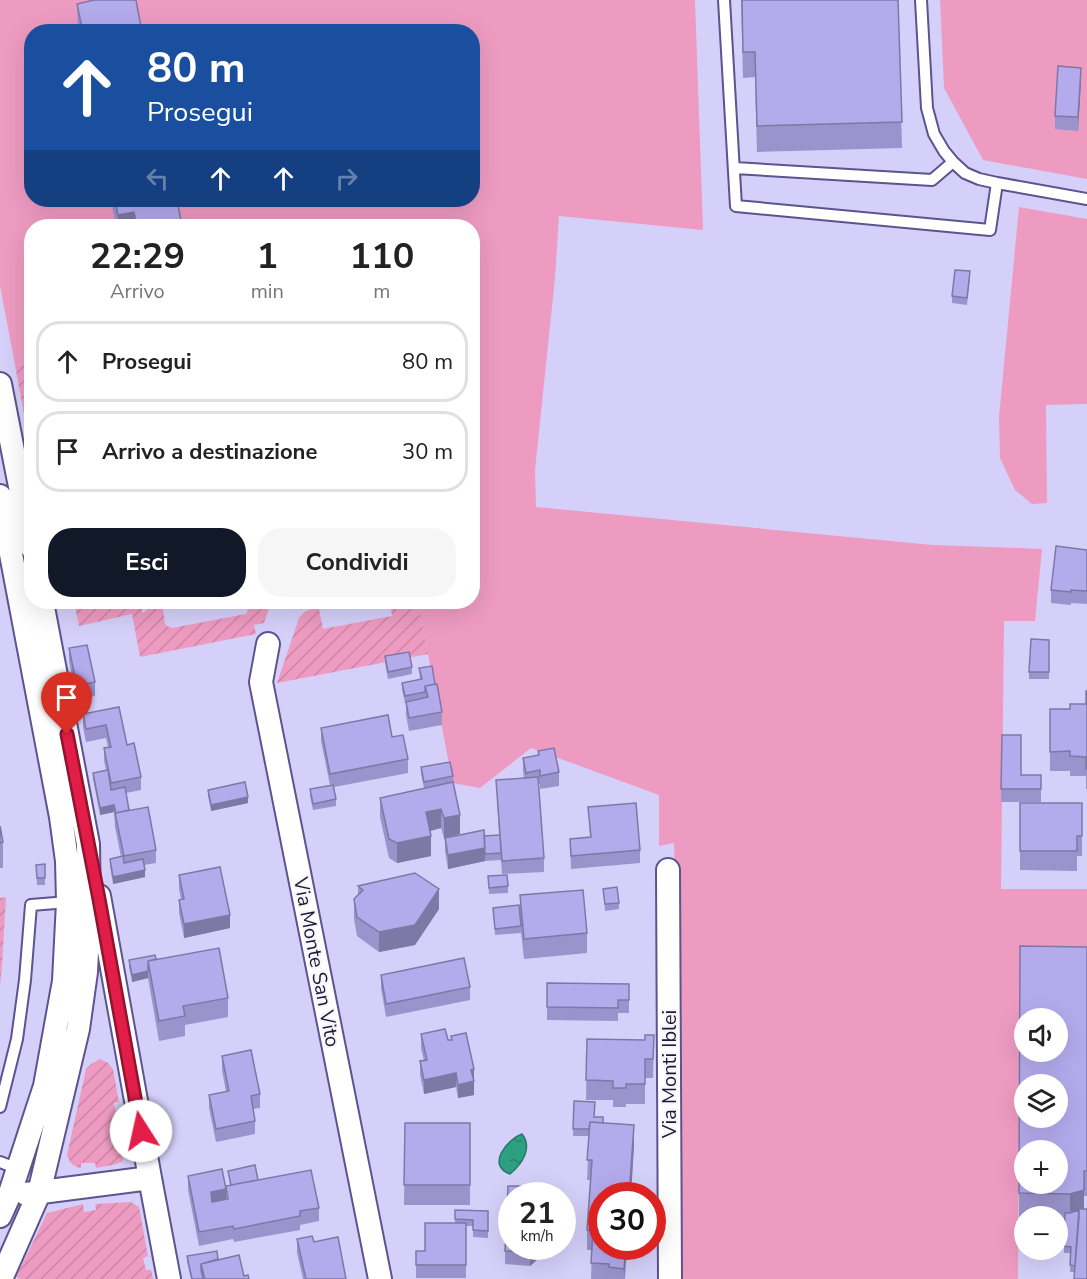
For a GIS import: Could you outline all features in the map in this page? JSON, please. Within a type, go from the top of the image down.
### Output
[{"type":"street","points":[[0,384],[24,507]]},
{"type":"street","points":[[0,496],[68,861],[64,981],[45,1086],[9,1165],[5,1206],[39,1192],[150,1178]]},
{"type":"street","points":[[43,609],[169,1279]]},
{"type":"street","name":"Via Monte San Vito","points":[[268,644],[261,682],[380,1279]]},
{"type":"street","points":[[1,1279],[39,1192],[78,1029],[86,972],[89,912],[88,844]]},
{"type":"street","name":"Via Monti Iblei","points":[[668,870],[670,1279]]},
{"type":"lane","points":[[724,0],[736,206],[990,230],[997,183]]},
{"type":"lane","points":[[921,0],[927,108],[934,135],[953,162],[965,172],[979,179],[1087,199]]},
{"type":"lane","points":[[735,168],[932,180],[953,162]]},
{"type":"lane","points":[[0,1107],[17,1039],[31,905],[68,902]]},
{"type":"shaded area","points":[[0,0],[695,0],[703,230],[559,216],[555,278],[535,470],[536,507],[933,545],[1042,549],[1035,621],[1004,621],[1001,889],[1087,889],[1087,972],[1020,971],[1020,1008],[1014,1008],[1014,1062],[1019,1062],[1019,1074],[1014,1074],[1014,1128],[1019,1128],[1019,1140],[1014,1140],[1014,1194],[1019,1194],[1018,1206],[1014,1206],[1014,1260],[1018,1260],[1018,1279],[681,1279],[674,843],[659,846],[659,795],[531,748],[480,788],[453,783],[419,609],[480,609],[480,219],[24,219],[24,364],[15,365],[0,286]]},
{"type":"shaded area","points":[[940,0],[1087,0],[1087,179],[983,160],[944,88]]},
{"type":"shaded area","points":[[1019,207],[1087,219],[1087,404],[1046,405],[1047,503],[1032,504],[1015,490],[1000,458],[999,417]]},
{"type":"shaded area","points":[[24,364],[24,414],[15,365]]},
{"type":"shaded area","points":[[75,609],[142,609],[143,613],[148,609],[163,609],[165,624],[172,628],[246,614],[248,609],[269,609],[264,623],[254,625],[256,634],[140,657],[132,614],[79,626]]},
{"type":"shaded area","points":[[319,609],[323,629],[392,616],[391,609],[419,609],[428,654],[277,683],[299,618],[305,612]]},
{"type":"shaded area","points":[[6,897],[2,965],[0,987],[0,898]]},
{"type":"shaded area","points":[[100,1059],[113,1069],[119,1102],[114,1103],[116,1116],[121,1116],[125,1150],[122,1162],[96,1168],[95,1163],[81,1163],[81,1168],[72,1164],[67,1155],[86,1069]]},
{"type":"shaded area","points":[[131,1202],[139,1207],[148,1256],[143,1258],[146,1270],[151,1270],[153,1279],[20,1279],[16,1277],[47,1213],[83,1204],[84,1212],[96,1210],[95,1204]]},
{"type":"water","points":[[522,1134],[526,1145],[525,1156],[510,1174],[503,1170],[499,1159],[510,1141]]},
{"type":"building","points":[[94,0],[136,0],[140,24],[81,24],[77,4]]},
{"type":"building","points":[[742,0],[898,0],[902,122],[757,126],[755,52],[743,52]]},
{"type":"building","points":[[1058,66],[1081,68],[1078,117],[1055,116]]},
{"type":"building","points":[[116,207],[178,207],[181,219],[136,219],[134,212],[118,215]]},
{"type":"building","points":[[955,270],[970,271],[967,298],[952,296]]},
{"type":"building","points":[[1056,546],[1087,550],[1087,591],[1051,590]]},
{"type":"building","points":[[1031,639],[1049,640],[1049,672],[1029,672]]},
{"type":"building","points":[[87,645],[95,682],[77,686],[69,648]]},
{"type":"building","points":[[409,652],[412,667],[388,672],[385,656]]},
{"type":"building","points":[[432,666],[435,684],[425,686],[425,692],[405,696],[402,683],[422,679],[419,668]]},
{"type":"building","points":[[437,684],[442,712],[409,718],[406,702],[428,697],[425,686]]},
{"type":"building","points":[[1086,691],[1087,769],[1086,757],[1070,756],[1070,751],[1050,752],[1050,709],[1070,709],[1070,704],[1086,704]]},
{"type":"building","points":[[119,707],[127,745],[134,743],[141,777],[111,783],[104,748],[111,747],[106,725],[86,729],[83,714]]},
{"type":"building","points":[[388,715],[392,737],[403,735],[408,759],[330,774],[321,728]]},
{"type":"building","points":[[1002,735],[1021,735],[1021,775],[1041,775],[1041,789],[1001,789]]},
{"type":"building","points":[[554,748],[559,772],[540,776],[540,770],[526,773],[523,758],[539,755],[538,751]]},
{"type":"building","points":[[450,762],[453,776],[424,782],[421,767]]},
{"type":"building","points":[[108,770],[111,790],[125,787],[129,810],[116,813],[114,805],[100,808],[93,773]]},
{"type":"building","points":[[538,777],[544,858],[502,861],[496,780]]},
{"type":"building","points":[[245,782],[248,797],[211,805],[208,790]]},
{"type":"building","points":[[453,782],[460,815],[444,818],[441,809],[426,812],[431,836],[397,843],[389,839],[380,798]]},
{"type":"building","points":[[333,785],[336,799],[313,804],[310,789]]},
{"type":"building","points":[[636,803],[640,850],[571,856],[570,839],[591,837],[588,807]]},
{"type":"building","points":[[1020,803],[1082,803],[1082,836],[1077,836],[1077,851],[1020,851]]},
{"type":"building","points":[[148,807],[156,850],[124,856],[115,813]]},
{"type":"building","points":[[0,826],[3,842],[0,843]]},
{"type":"building","points":[[484,830],[485,848],[448,855],[445,838]]},
{"type":"building","points":[[500,835],[501,853],[485,854],[484,836]]},
{"type":"building","points":[[123,856],[124,863],[143,859],[145,870],[113,877],[110,859]]},
{"type":"building","points":[[45,864],[45,878],[37,878],[36,865]]},
{"type":"building","points":[[220,867],[230,915],[184,924],[179,900],[184,899],[179,875]]},
{"type":"building","points":[[415,873],[439,889],[415,925],[379,932],[357,917],[354,899],[363,890],[358,886]]},
{"type":"building","points":[[507,875],[508,886],[489,888],[488,876]]},
{"type":"building","points":[[617,887],[619,903],[605,904],[603,889]]},
{"type":"building","points":[[583,890],[587,933],[524,939],[520,895]]},
{"type":"building","points":[[519,905],[521,926],[495,929],[493,908]]},
{"type":"building","points":[[1020,946],[1087,947],[1087,1171],[1084,1171],[1084,1190],[1068,1194],[1068,1140],[1019,1140],[1019,1128],[1068,1128],[1068,1074],[1019,1074],[1020,1062],[1068,1062],[1068,1008],[1020,1008]]},
{"type":"building","points":[[219,948],[228,998],[183,1006],[185,1016],[159,1021],[148,961]]},
{"type":"building","points":[[155,955],[156,959],[148,961],[148,971],[132,975],[129,960]]},
{"type":"building","points":[[464,958],[470,987],[386,1004],[381,975]]},
{"type":"building","points":[[547,983],[629,984],[629,1000],[618,1000],[618,1008],[547,1007]]},
{"type":"building","points":[[445,1029],[448,1040],[452,1040],[451,1036],[466,1033],[474,1069],[471,1070],[474,1081],[458,1085],[456,1073],[424,1080],[420,1061],[427,1060],[421,1034]]},
{"type":"building","points":[[645,1035],[654,1035],[653,1059],[645,1059],[645,1084],[626,1084],[626,1088],[613,1088],[613,1081],[586,1080],[587,1039],[645,1040]]},
{"type":"building","points":[[251,1050],[260,1094],[251,1096],[255,1121],[216,1129],[209,1095],[229,1091],[222,1056]]},
{"type":"building","points":[[574,1101],[595,1102],[594,1117],[603,1117],[603,1123],[590,1122],[589,1129],[573,1129]]},
{"type":"building","points":[[590,1122],[634,1125],[630,1182],[590,1182],[592,1160],[587,1160]]},
{"type":"building","points":[[405,1123],[470,1123],[470,1185],[404,1185]]},
{"type":"building","points":[[255,1165],[258,1180],[231,1185],[228,1171]]},
{"type":"building","points":[[222,1169],[226,1189],[211,1192],[212,1202],[228,1199],[226,1186],[311,1170],[319,1208],[300,1211],[300,1216],[234,1229],[233,1226],[199,1232],[188,1176]]},
{"type":"building","points":[[1079,1209],[1087,1209],[1087,1279],[1074,1279]]},
{"type":"building","points":[[455,1210],[488,1211],[488,1231],[473,1230],[473,1220],[455,1219]]},
{"type":"building","points":[[1079,1210],[1075,1266],[1070,1265],[1071,1247],[1068,1247],[1068,1213]]},
{"type":"building","points":[[425,1223],[466,1223],[466,1265],[416,1265],[416,1251],[425,1251]]},
{"type":"building","points":[[312,1236],[314,1242],[338,1237],[346,1279],[306,1279],[297,1239]]},
{"type":"building","points":[[217,1251],[218,1259],[201,1264],[203,1279],[192,1279],[187,1256]]},
{"type":"building","points":[[239,1255],[244,1276],[248,1275],[249,1279],[205,1279],[201,1264]]},
{"type":"building","points":[[591,1260],[625,1260],[624,1269],[609,1267],[609,1264],[591,1263]]},
{"type":"route","points":[[67,734],[141,1131]]}]
